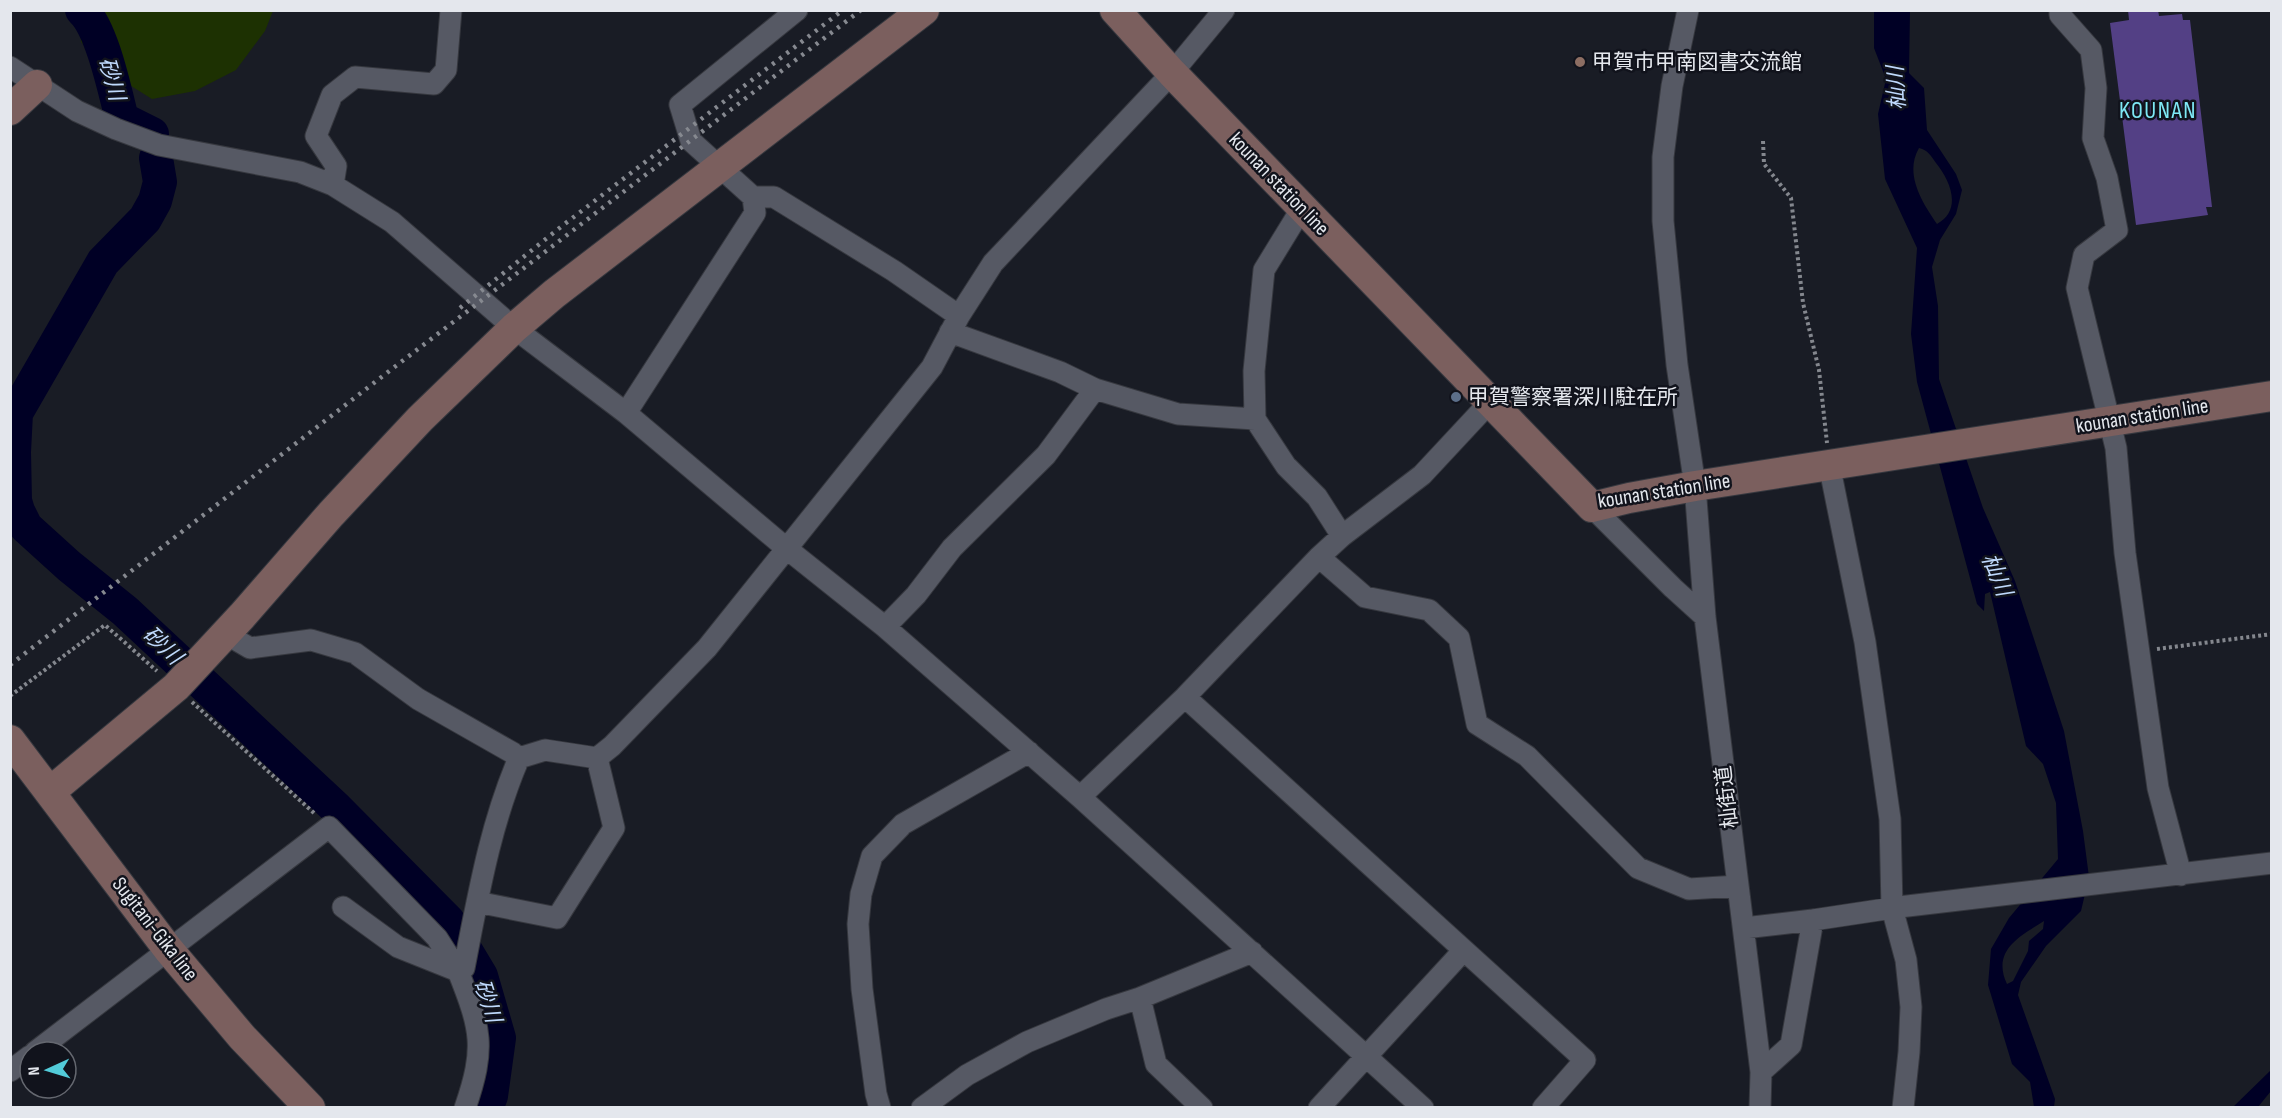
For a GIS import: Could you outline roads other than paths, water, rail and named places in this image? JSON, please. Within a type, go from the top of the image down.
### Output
[{"type":"main road","points":[[50,792],[176,687],[226,634],[331,514],[420,419],[514,328],[554,294],[924,10]]},
{"type":"main road","name":"kounan station line","points":[[1115,10],[1172,73],[1592,507],[1695,486],[2271,396]]},
{"type":"main road","points":[[10,110],[37,85]]},
{"type":"main road","name":"Sugitani-Gika line","points":[[10,740],[168,949],[242,1037],[310,1107]]},
{"type":"street","points":[[333,185],[336,166],[316,136],[332,95],[356,77],[434,84],[446,70],[451,10]]},
{"type":"street","points":[[626,413],[755,213],[753,197],[691,141],[680,105],[797,10]]},
{"type":"street","points":[[519,758],[545,750],[597,758],[612,746],[707,648],[932,367],[954,324],[993,263],[1172,73],[1224,10]]},
{"type":"street","name":"杣街道","points":[[1688,10],[1672,86],[1663,157],[1663,221],[1677,365],[1695,486],[1705,617],[1761,1072],[1760,1107]]},
{"type":"street","points":[[2060,10],[2060,15],[2091,50],[2096,88],[2093,138],[2107,178],[2117,230],[2084,255],[2076,288],[2098,423],[2116,448],[2125,553],[2158,788],[2181,875]]},
{"type":"street","points":[[10,67],[77,111],[159,145],[300,172],[333,185],[392,222],[514,328],[626,413],[786,548],[885,627],[1080,796],[1423,1107]]},
{"type":"street","points":[[753,197],[774,197],[894,271],[954,324],[1095,389],[1178,414],[1256,419]]},
{"type":"street","points":[[1302,208],[1264,270],[1254,370],[1256,419],[1286,466],[1317,498],[1342,536]]},
{"type":"street","points":[[885,627],[916,596],[952,548],[1046,455],[1095,389]]},
{"type":"street","points":[[1080,796],[1185,697],[1319,557],[1342,536],[1422,475],[1490,402]]},
{"type":"street","points":[[1838,463],[1890,819],[1895,907],[1906,960],[1911,1007],[1903,1107]]},
{"type":"street","points":[[1592,507],[1705,617]]},
{"type":"street","points":[[1319,557],[1365,597],[1429,610],[1459,638],[1477,724],[1527,756],[1638,868],[1689,889],[1738,886]]},
{"type":"street","points":[[226,634],[250,648],[310,640],[355,654],[418,699],[519,758]]},
{"type":"street","points":[[1185,697],[1462,951],[1585,1060],[1542,1107]]},
{"type":"street","points":[[880,1107],[876,1094],[862,990],[858,924],[861,894],[872,856],[903,824],[1029,752]]},
{"type":"street","points":[[461,969],[489,853],[519,758]]},
{"type":"street","points":[[477,902],[556,918],[614,828],[597,758]]},
{"type":"street","points":[[50,1040],[328,827],[437,938],[461,969],[477,1025],[479,1047],[479,1061],[465,1107]]},
{"type":"street","points":[[1744,927],[2271,863]]},
{"type":"street","points":[[343,907],[398,947],[461,969]]},
{"type":"street","points":[[1761,1072],[1791,1045],[1813,920]]},
{"type":"street","points":[[922,1107],[967,1075],[1027,1042],[1252,951]]},
{"type":"street","points":[[1319,1107],[1462,951]]},
{"type":"street","points":[[1140,998],[1156,1064],[1202,1107]]},
{"type":"water","name":"杣川","points":[[1874,11],[1910,11],[1909,73],[1924,88],[1927,130],[1956,174],[1962,190],[1956,214],[1940,240],[1932,267],[1938,306],[1939,379],[1983,508],[2015,581],[2064,731],[2083,831],[2089,877],[2081,911],[2046,946],[2021,982],[2018,995],[2055,1099],[2054,1107],[2034,1107],[2030,1082],[2012,1064],[1988,985],[1991,949],[2009,918],[2058,859],[2056,803],[2043,764],[2026,746],[1990,592],[1985,594],[1984,611],[1977,604],[1917,382],[1911,334],[1917,248],[1885,179],[1878,114],[1886,79],[1874,48]],"holes":[[[1919,148],[1925,150],[1941,170],[1952,195],[1950,211],[1937,224],[1921,197],[1914,178],[1913,168]],[[2044,921],[2043,929],[2029,941],[2028,951],[2013,981],[2007,984],[2003,972],[2006,953],[2011,945],[2026,932]]]},
{"type":"water","points":[[2271,1070],[2271,1091],[2258,1107],[2233,1107]]},
{"type":"waterway","name":"砂川","points":[[82,10],[102,45],[122,119],[152,134]]},
{"type":"waterway","name":"砂川","points":[[156,158],[160,182],[155,201],[145,219],[103,262],[16,413],[14,452],[15,501],[18,511],[26,527],[69,566],[125,611],[336,808],[448,921],[481,976],[499,1038],[491,1096],[486,1108]]},
{"type":"railway","points":[[460,308],[562,226],[843,10]]},
{"type":"railway","points":[[10,665],[861,10]]},
{"type":"place","name":"甲賀市甲南図書交流館","points":[[1580,62]]},
{"type":"place","name":"甲賀警察署深川駐在所","points":[[1456,397]]},
{"type":"district","name":"KOUNAN","points":[[2158,110]]}]
